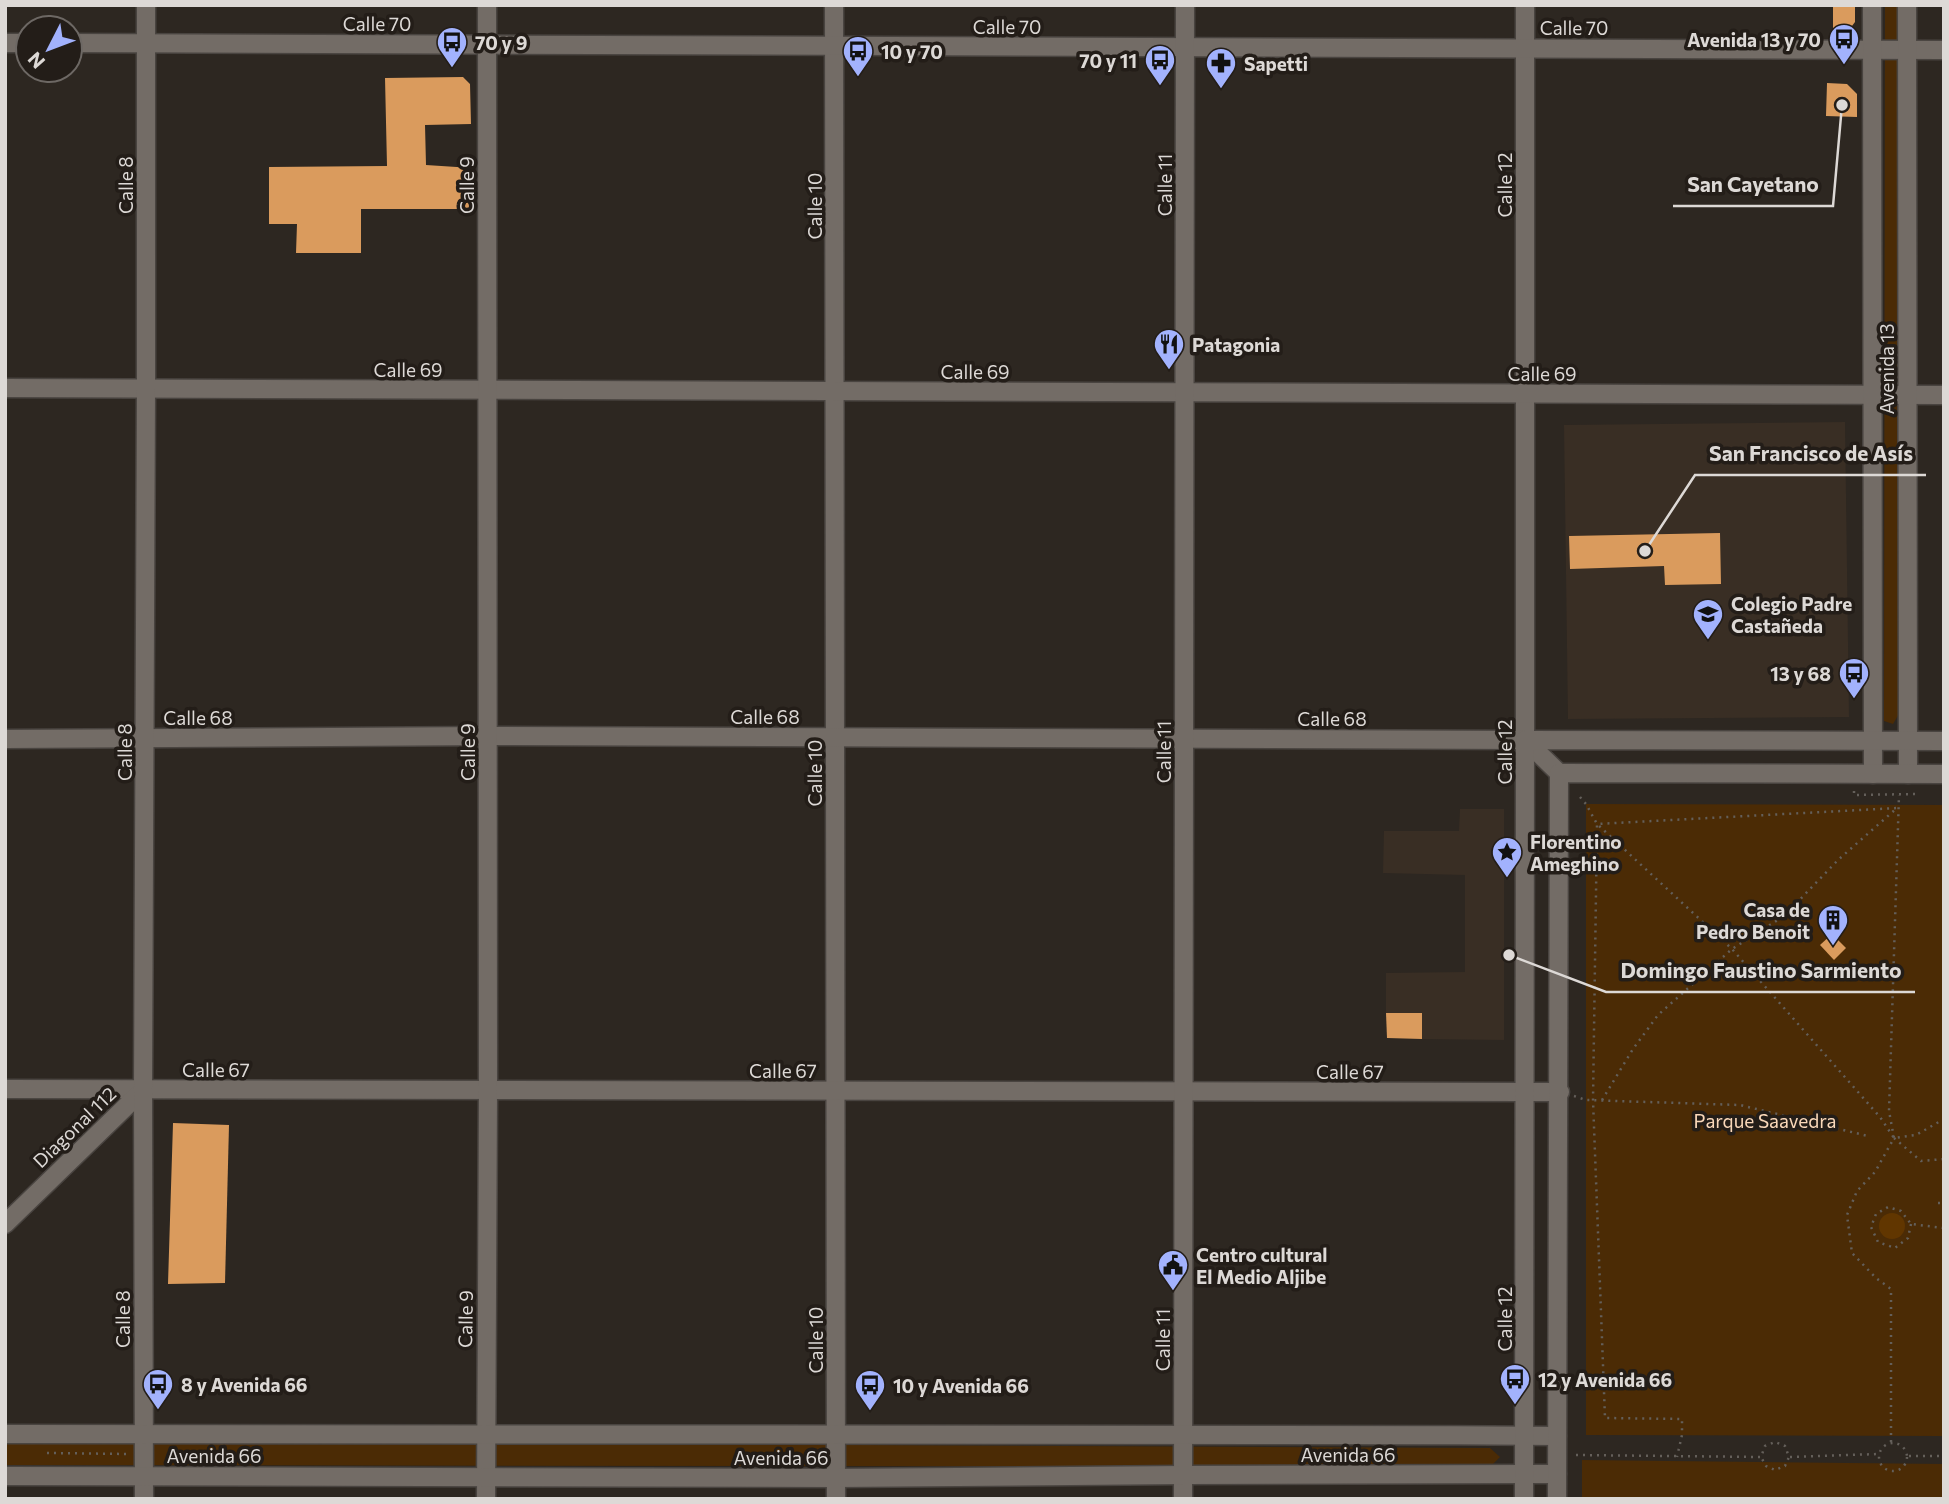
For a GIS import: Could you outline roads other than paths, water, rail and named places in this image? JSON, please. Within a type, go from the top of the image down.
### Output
[{"type":"street","name":"Calle 8","points":[[144,1499],[146,5]]},
{"type":"street","name":"Calle 9","points":[[486,1499],[487,5]]},
{"type":"street","name":"Calle 10","points":[[834,5],[836,1499]]},
{"type":"street","name":"Calle 11","points":[[1183,1499],[1185,5]]},
{"type":"street","name":"Calle 12","points":[[1524,1499],[1525,5]]},
{"type":"street","name":"Avenida 13","points":[[1872,5],[1873,774]]},
{"type":"street","name":"Avenida 13","points":[[1907,5],[1908,774]]},
{"type":"street","name":"Calle 70","points":[[84,43],[1944,50]]},
{"type":"street","name":"Calle 69","points":[[5,388],[1944,395]]},
{"type":"street","name":"Calle 68","points":[[5,738],[488,736],[1944,741]]},
{"type":"street","points":[[1525,740],[1559,773],[1944,774]]},
{"type":"street","points":[[1557,1499],[1566,1093],[1559,773]]},
{"type":"street","name":"Calle 67","points":[[5,1090],[1566,1093]]},
{"type":"street","name":"Diagonal 112","points":[[5,1224],[143,1090]]},
{"type":"street","name":"Avenida 66","points":[[5,1434],[1557,1436]]},
{"type":"street","name":"Avenida 66","points":[[5,1476],[836,1478],[1557,1474]]},
{"type":"place","name":"Avenida 13 y 70","points":[[1844,66]]},
{"type":"place","name":"70 y 9","points":[[452,69]]},
{"type":"place","name":"10 y 70","points":[[858,78]]},
{"type":"place","name":"70 y 11","points":[[1160,87]]},
{"type":"place","name":"Sapetti","points":[[1221,90]]},
{"type":"place","name":"San Cayetano","points":[[1842,105]]},
{"type":"place","name":"Patagonia","points":[[1169,371]]},
{"type":"place","name":"San Francisco de Asís","points":[[1645,551]]},
{"type":"place","name":"Colegio Padre Castañeda","points":[[1708,641]]},
{"type":"place","name":"13 y 68","points":[[1854,700]]},
{"type":"place","name":"Florentino Ameghino","points":[[1507,879]]},
{"type":"place","name":"Casa de Pedro Benoit","points":[[1833,947]]},
{"type":"place","name":"Domingo Faustino Sarmiento","points":[[1509,955]]},
{"type":"place","name":"Centro cultural El Medio Aljibe","points":[[1173,1292]]},
{"type":"place","name":"12 y Avenida 66","points":[[1515,1406]]},
{"type":"place","name":"8 y Avenida 66","points":[[158,1411]]},
{"type":"place","name":"10 y Avenida 66","points":[[870,1412]]},
{"type":"park label","name":"Parque Saavedra","points":[[1765,1120]]}]
